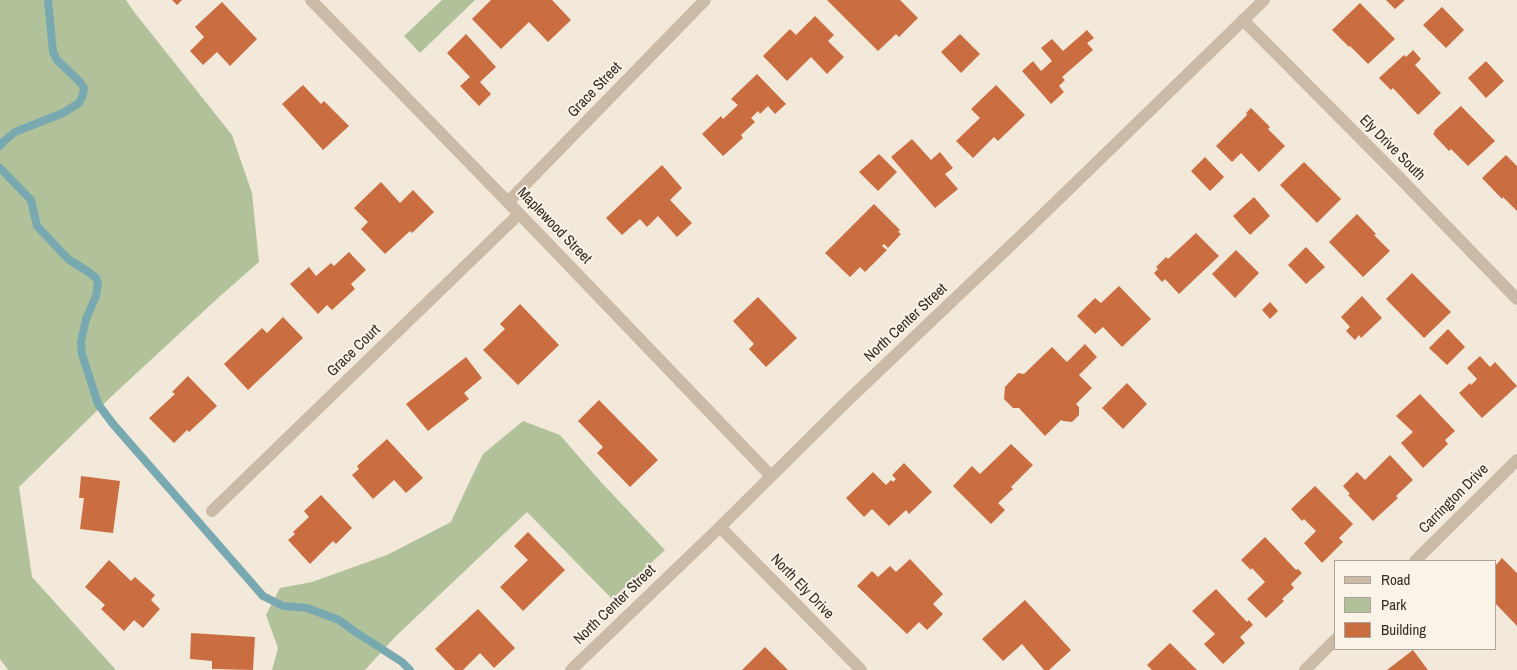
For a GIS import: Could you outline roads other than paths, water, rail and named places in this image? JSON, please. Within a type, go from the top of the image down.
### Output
[{"type":"street","name":"Maplewood Street","points":[[311,0],[771,476]]},
{"type":"street","name":"Grace Street","points":[[508,202],[705,0]]},
{"type":"street","name":"North Center Street","points":[[571,670],[1264,0]]},
{"type":"street","name":"Ely Drive South","points":[[1243,20],[1517,299]]},
{"type":"street","name":"Grace Court","points":[[212,511],[519,214]]},
{"type":"street","name":"Carrington Drive","points":[[1416,560],[1517,460]]},
{"type":"street","name":"North Ely Drive","points":[[720,527],[861,670]]},
{"type":"street","points":[[1305,670],[1334,641]]},
{"type":"waterway","points":[[0,146],[15,132],[63,113],[79,103],[83,95],[84,88],[80,82],[57,60],[53,52],[48,0]]},
{"type":"waterway","points":[[0,168],[31,200],[37,226],[68,259],[96,278],[98,283],[96,296],[86,319],[81,342],[82,354],[98,404],[113,424],[263,596],[283,606],[307,608],[339,620],[402,662],[410,670]]}]
